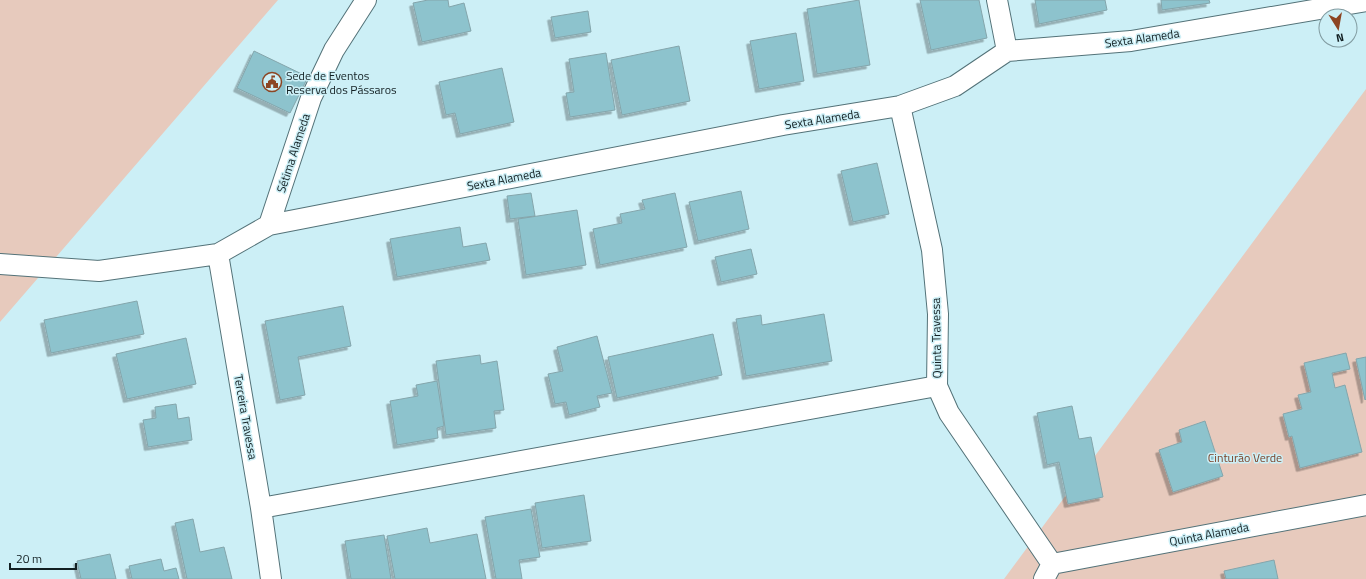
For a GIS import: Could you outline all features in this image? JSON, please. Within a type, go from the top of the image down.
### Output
[{"type":"street","name":"Sétima Alameda","points":[[269,225],[311,98],[334,50],[366,0]]},
{"type":"street","points":[[997,0],[1007,51]]},
{"type":"street","name":"Sexta Alameda","points":[[218,254],[269,225],[784,125],[900,106],[955,86],[1007,51],[1131,41],[1366,1]]},
{"type":"street","name":"Quinta Travessa","points":[[900,106],[932,250],[938,314],[937,386],[950,413],[1048,571]]},
{"type":"street","points":[[0,264],[99,271],[218,254]]},
{"type":"street","name":"Terceira Travessa","points":[[218,254],[261,508],[271,579]]},
{"type":"street","points":[[261,508],[937,386]]},
{"type":"street","name":"Quinta Alameda","points":[[1048,571],[1366,505]]},
{"type":"green space","points":[[0,0],[278,0],[0,322]]},
{"type":"green space","name":"Cinturão Verde","points":[[1366,89],[1366,579],[1004,579]]},
{"type":"building","points":[[428,0],[448,0],[449,7],[464,3],[471,31],[422,42],[413,3]]},
{"type":"building","points":[[859,0],[870,65],[817,74],[807,9]]},
{"type":"building","points":[[920,0],[979,0],[987,38],[931,50]]},
{"type":"building","points":[[1035,0],[1105,0],[1107,10],[1039,24]]},
{"type":"building","points":[[1161,0],[1209,0],[1210,3],[1162,10]]},
{"type":"building","points":[[588,11],[591,32],[555,38],[551,17]]},
{"type":"building","points":[[796,33],[804,81],[759,89],[750,41]]},
{"type":"building","points":[[679,46],[690,101],[622,115],[611,60]]},
{"type":"building","name":"Sede de Eventos Reserva dos Pássaros","points":[[254,51],[308,77],[290,113],[237,88]]},
{"type":"building","points":[[606,53],[615,110],[570,117],[566,93],[574,92],[569,59]]},
{"type":"building","points":[[502,68],[514,122],[460,134],[455,113],[446,115],[439,82]]},
{"type":"building","points":[[877,163],[889,214],[853,222],[841,171]]},
{"type":"building","points":[[741,191],[749,229],[698,241],[689,202]]},
{"type":"building","points":[[531,193],[535,216],[510,219],[507,196]]},
{"type":"building","points":[[675,193],[687,247],[600,265],[593,229],[622,223],[620,214],[645,209],[642,200]]},
{"type":"building","points":[[577,210],[586,265],[526,275],[518,219]]},
{"type":"building","points":[[460,227],[463,247],[486,243],[490,260],[397,277],[390,239]]},
{"type":"building","points":[[751,249],[757,274],[721,282],[715,257]]},
{"type":"building","points":[[137,301],[144,334],[51,353],[44,320]]},
{"type":"building","points":[[343,306],[351,346],[298,357],[305,395],[280,400],[265,321]]},
{"type":"building","points":[[824,314],[832,361],[746,376],[736,319],[761,315],[762,325]]},
{"type":"building","points":[[713,334],[722,375],[617,398],[608,357]]},
{"type":"building","points":[[597,336],[612,393],[597,396],[600,407],[569,415],[566,402],[555,404],[548,374],[563,371],[557,347]]},
{"type":"building","points":[[186,338],[196,384],[127,399],[116,354]]},
{"type":"building","points":[[1346,353],[1350,369],[1332,373],[1335,388],[1345,385],[1362,452],[1300,468],[1292,436],[1289,437],[1283,414],[1302,409],[1298,395],[1311,392],[1304,363]]},
{"type":"building","points":[[480,355],[481,364],[497,361],[504,410],[494,411],[496,428],[446,435],[436,361]]},
{"type":"building","points":[[1366,357],[1366,399],[1365,400],[1356,359]]},
{"type":"building","points":[[437,381],[444,426],[437,428],[438,438],[397,445],[390,401],[418,396],[416,385]]},
{"type":"building","points":[[176,404],[178,419],[189,417],[192,440],[148,447],[143,420],[156,418],[155,407]]},
{"type":"building","points":[[1072,406],[1079,439],[1091,437],[1103,497],[1068,504],[1059,462],[1047,465],[1037,413]]},
{"type":"building","points":[[1205,421],[1223,476],[1173,492],[1159,450],[1182,442],[1179,430]]},
{"type":"building","points":[[584,495],[591,541],[542,548],[535,503]]},
{"type":"building","points":[[531,509],[540,557],[519,560],[522,579],[496,579],[485,517]]},
{"type":"building","points":[[193,519],[200,552],[224,547],[232,579],[187,579],[175,523]]},
{"type":"building","points":[[427,528],[430,543],[477,534],[486,579],[395,579],[387,536]]},
{"type":"building","points":[[384,535],[391,579],[351,579],[345,541]]},
{"type":"building","points":[[110,554],[116,579],[81,579],[77,561]]},
{"type":"building","points":[[161,559],[164,571],[176,568],[179,579],[132,579],[129,566]]},
{"type":"building","points":[[1274,560],[1278,579],[1226,579],[1224,571]]},
{"type":"place","name":"Sede de Eventos Reserva dos Pássaros","points":[[272,82]]}]
